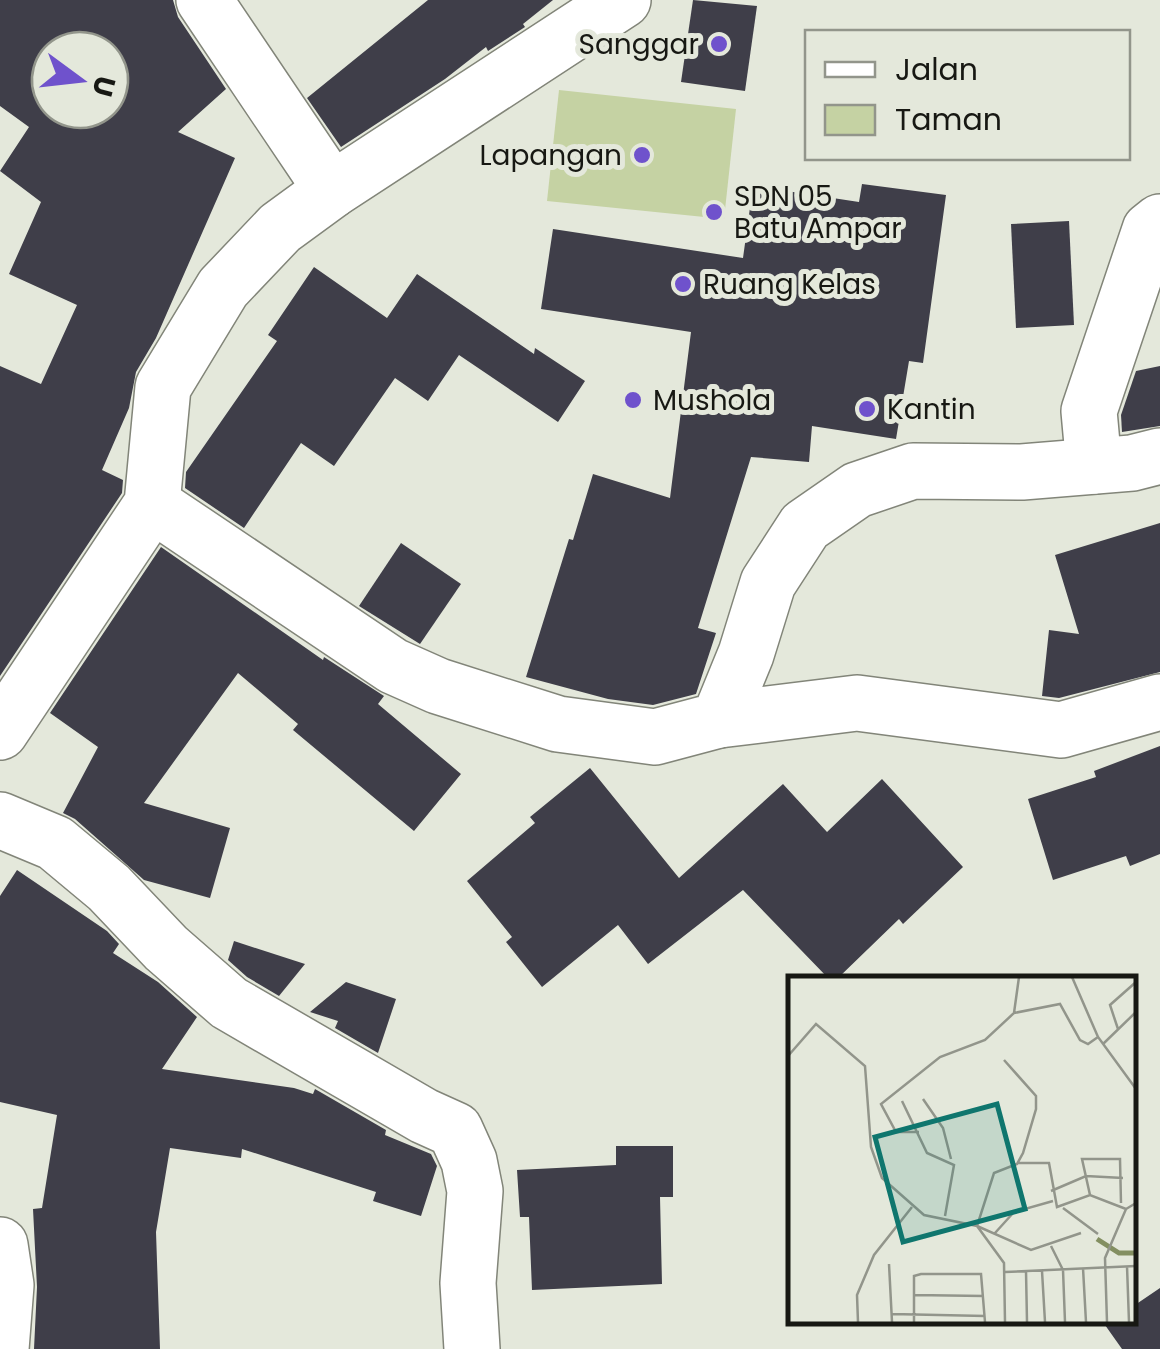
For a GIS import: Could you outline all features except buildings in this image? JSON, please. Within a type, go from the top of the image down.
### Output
[{"type":"street","points":[[204,0],[332,190]]},
{"type":"street","points":[[0,732],[152,504],[163,387],[223,288],[280,228],[332,190],[623,0]]},
{"type":"street","points":[[1094,466],[1089,412],[1150,230],[1160,222]]},
{"type":"street","points":[[719,720],[746,654],[768,584],[804,526],[858,490],[913,470],[1022,472],[1160,456]]},
{"type":"street","points":[[152,504],[393,666],[438,686],[558,724],[655,737],[719,720],[857,704],[1061,730],[1160,702]]},
{"type":"street","points":[[0,820],[56,842],[109,888],[166,948],[230,1003],[424,1116],[455,1130],[469,1161],[475,1190],[468,1283],[472,1349]]},
{"type":"street","points":[[0,1245],[6,1285],[1,1349]]},
{"type":"green space","name":"Lapangan","points":[[559,90],[736,109],[724,219],[547,201]]},
{"type":"place","name":"Sanggar","points":[[719,44]]},
{"type":"place","name":"Lapangan","points":[[642,155]]},
{"type":"place","name":"SDN 05 Batu Ampar","points":[[714,212]]},
{"type":"place","name":"Ruang Kelas","points":[[683,284]]},
{"type":"place","name":"Mushola","points":[[633,400]]},
{"type":"place","name":"Kantin","points":[[867,409]]}]
